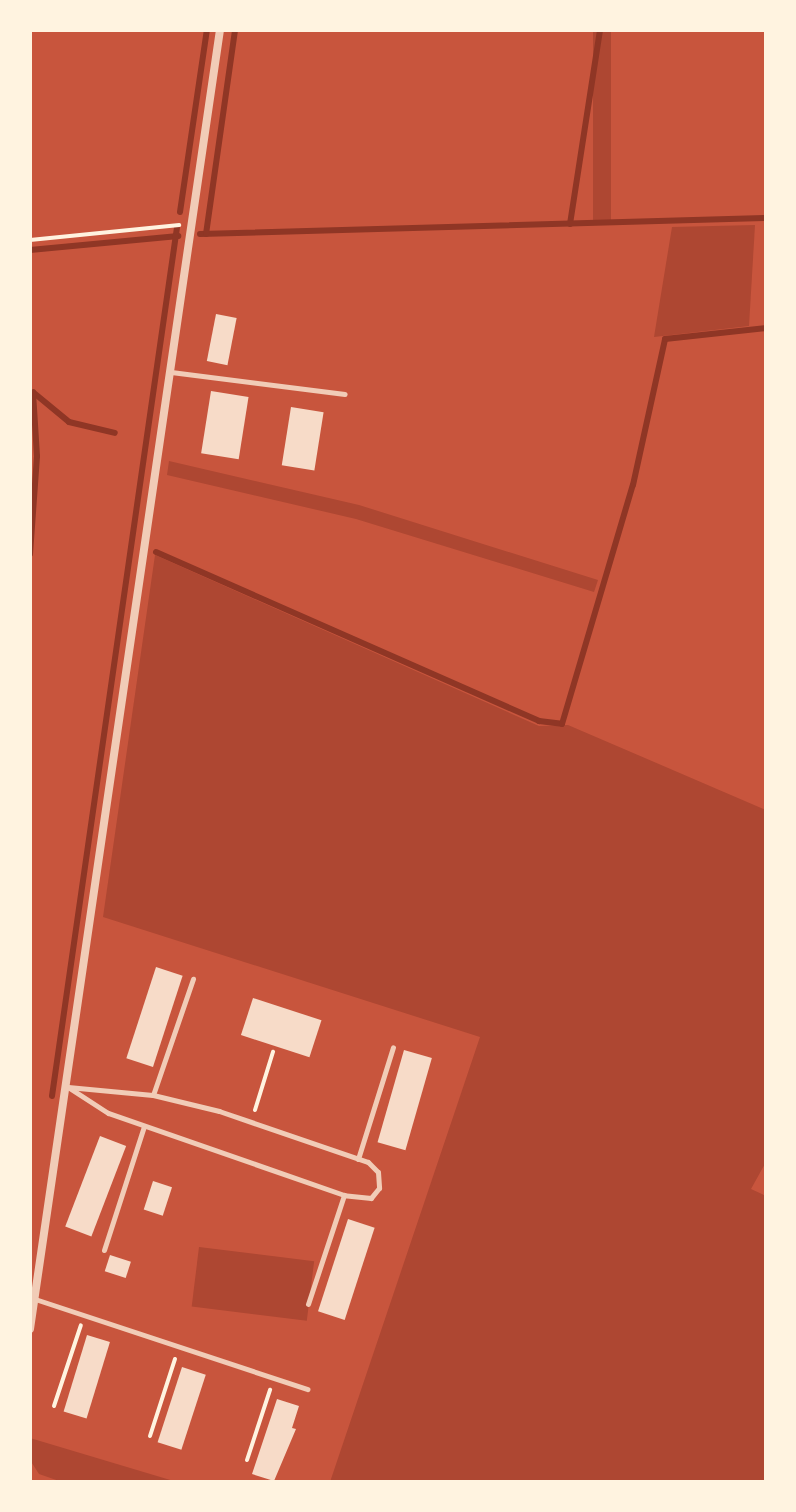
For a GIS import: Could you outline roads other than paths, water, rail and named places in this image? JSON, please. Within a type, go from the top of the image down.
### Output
[{"type":"street","points":[[30,1329],[68,1087],[220,30]]},
{"type":"lane","points":[[171,372],[345,394]]},
{"type":"lane","points":[[153,1095],[193,979]]},
{"type":"lane","points":[[358,1159],[393,1047]]},
{"type":"lane","points":[[68,1087],[153,1095],[251,1123],[358,1159],[378,1172],[379,1188],[371,1198],[344,1195],[108,1113],[68,1087]]},
{"type":"lane","points":[[104,1250],[144,1126]]},
{"type":"lane","points":[[308,1304],[344,1195]]},
{"type":"lane","points":[[35,1299],[307,1389]]},
{"type":"waterway","points":[[180,212],[207,30]]},
{"type":"waterway","points":[[206,234],[235,30]]},
{"type":"waterway","points":[[570,224],[600,30]]},
{"type":"waterway","points":[[200,234],[766,218]]},
{"type":"waterway","points":[[52,1096],[177,228]]},
{"type":"waterway","points":[[30,250],[178,236]]},
{"type":"waterway","points":[[156,552],[539,721],[562,724],[633,485],[665,339],[766,328]]},
{"type":"waterway","points":[[30,554],[37,456],[33,392]]},
{"type":"waterway","points":[[34,393],[69,422],[115,433]]}]
